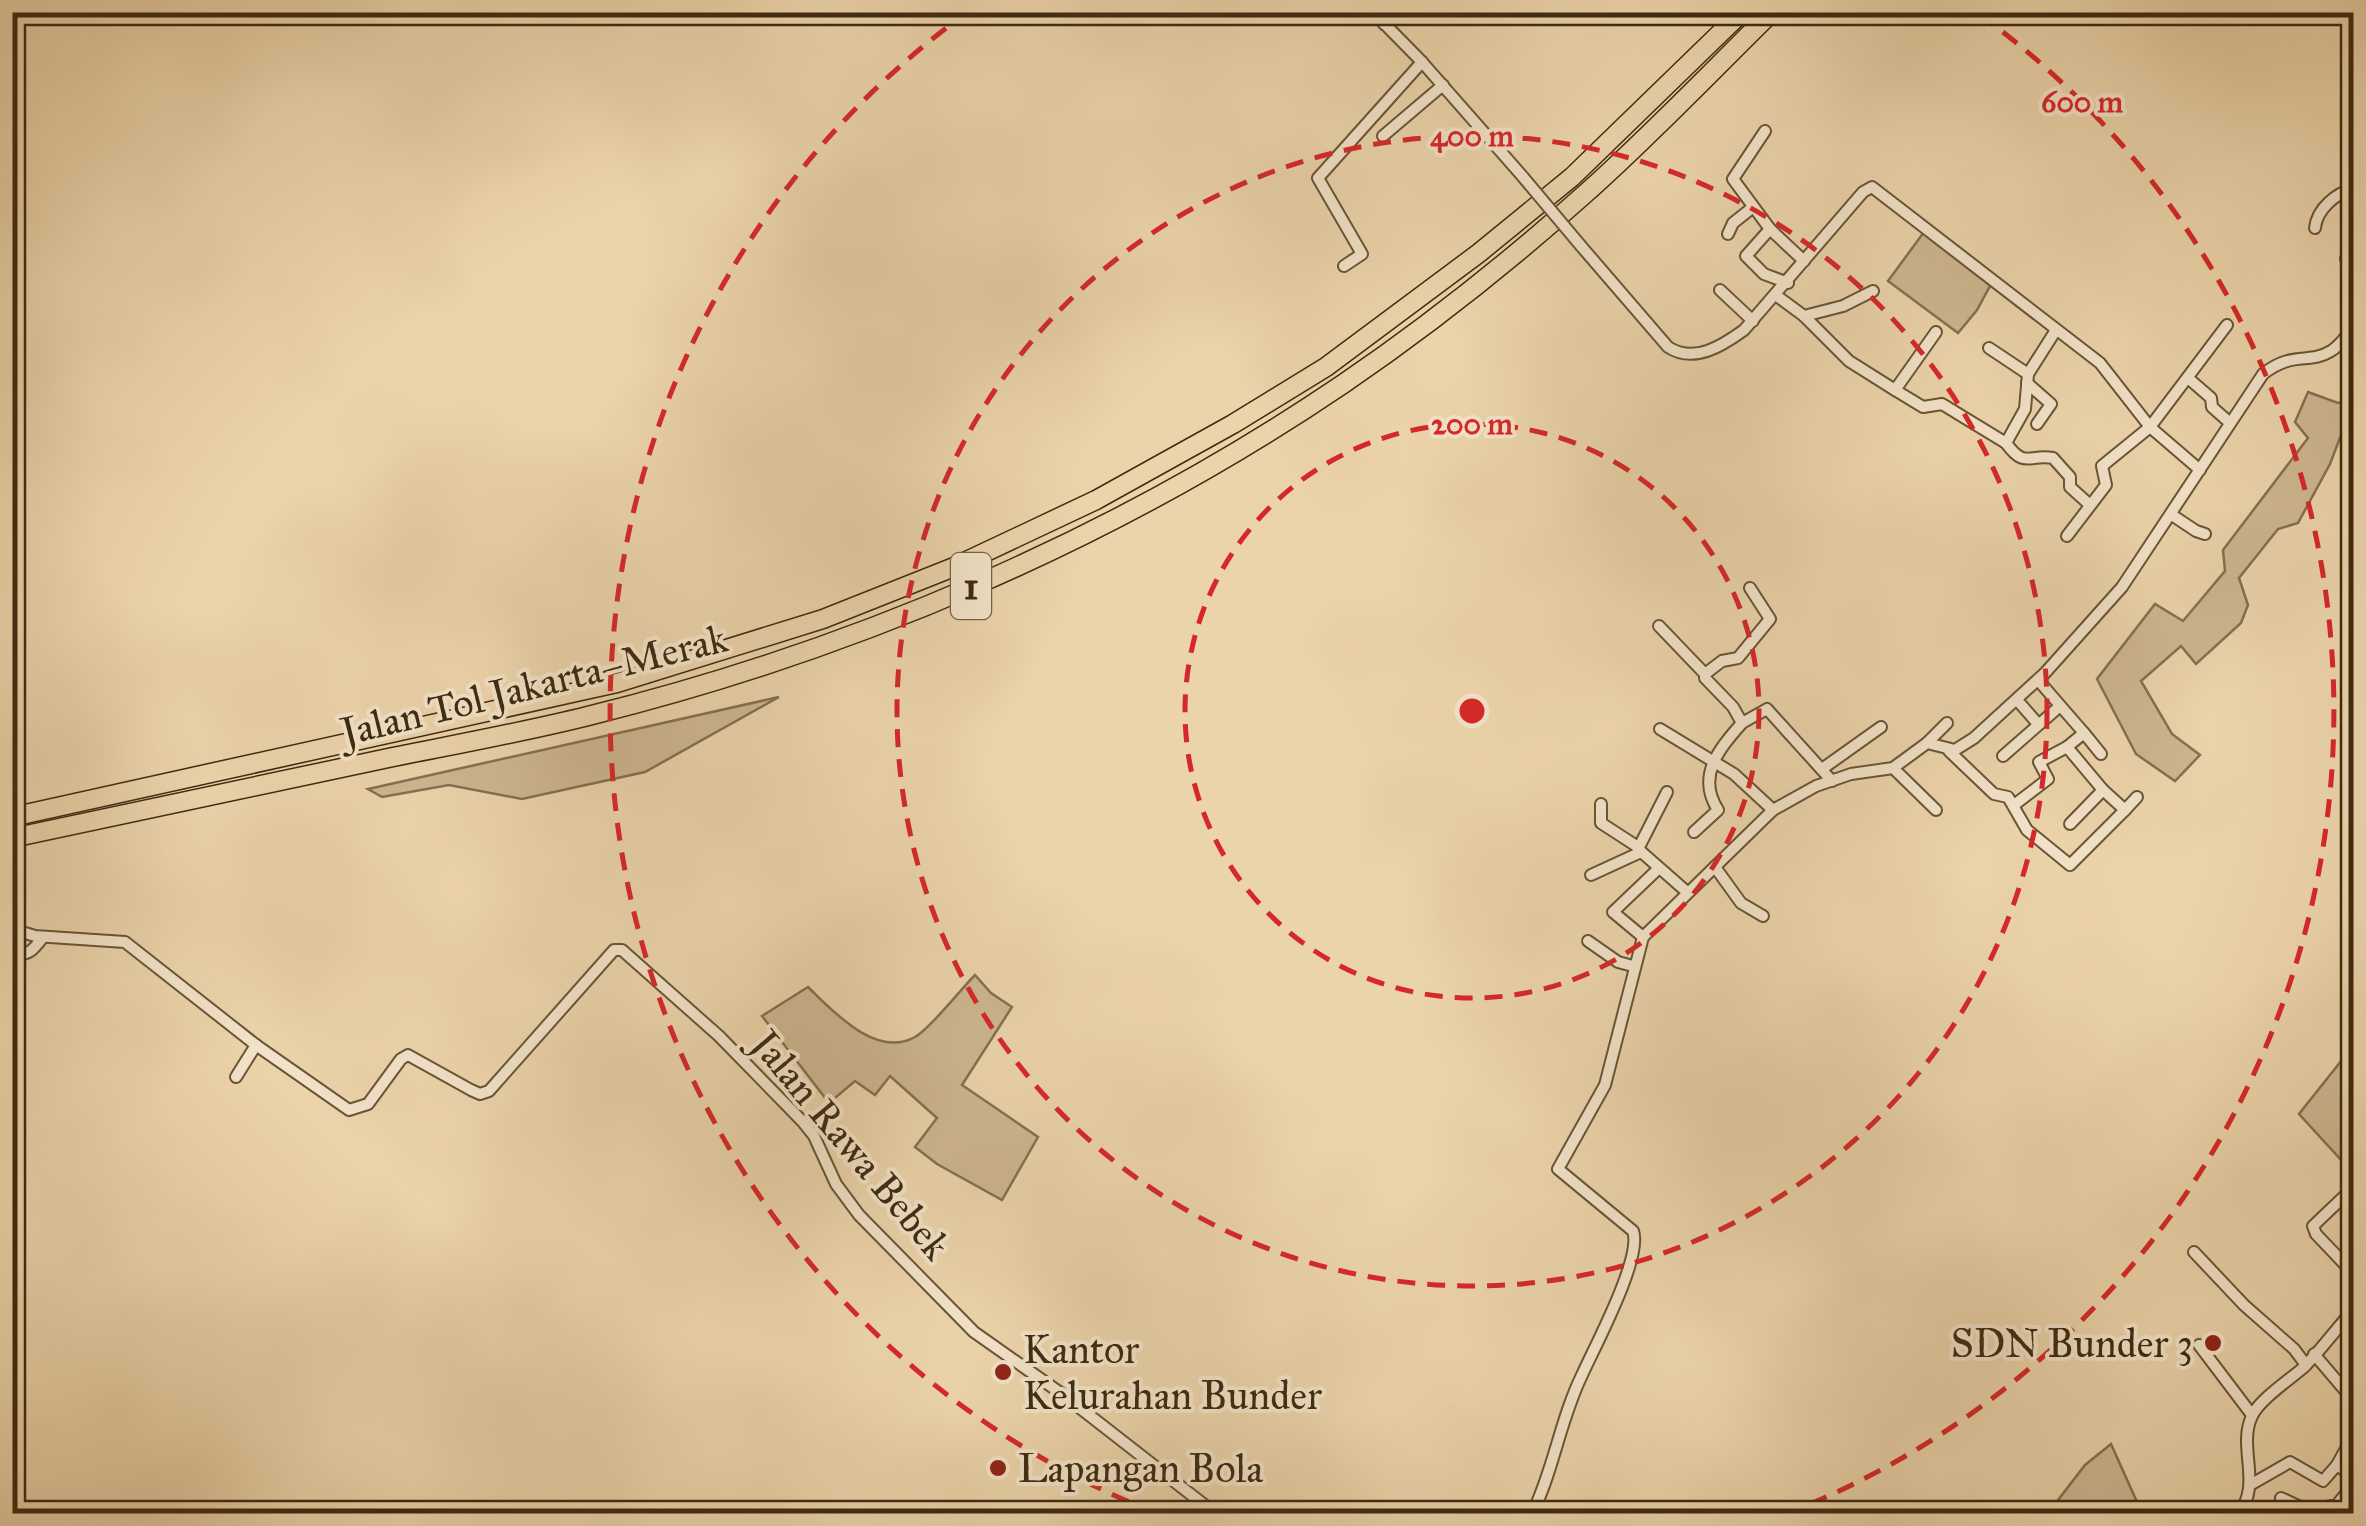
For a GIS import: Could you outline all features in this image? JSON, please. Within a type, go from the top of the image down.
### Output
[{"type":"highway","name":"Jalan Tol Jakarta–Merak","points":[[12,817],[617,684],[823,620],[954,567],[1096,500],[1326,367],[1479,253],[1572,177],[1742,12]]},
{"type":"highway","name":"Jalan Tol Jakarta–Merak","points":[[12,838],[589,716],[708,682],[840,638],[966,588],[1119,518],[1224,459],[1343,384],[1449,306],[1586,193],[1772,12]]},
{"type":"street","points":[[1373,12],[1443,85],[1675,352],[1694,355],[1728,342],[1777,296],[1862,192],[1872,187],[2100,363],[2150,427],[2200,470]]},
{"type":"street","points":[[1384,24],[1400,12]]},
{"type":"street","points":[[1344,266],[1362,254],[1318,178],[1422,62]]},
{"type":"street","points":[[1383,136],[1443,85]]},
{"type":"street","points":[[1766,131],[1733,175],[1752,208],[1804,262]]},
{"type":"street","points":[[2315,228],[2322,210],[2342,191],[2354,188]]},
{"type":"street","points":[[1728,234],[1733,223],[1752,208]]},
{"type":"street","points":[[1770,229],[1746,256],[1764,274],[1788,283]]},
{"type":"street","points":[[2354,252],[2346,259],[2354,266]]},
{"type":"street","points":[[1720,290],[1753,321]]},
{"type":"street","points":[[1804,316],[1843,306],[1873,290]]},
{"type":"street","points":[[1777,296],[1804,316],[1849,361],[1894,390],[1923,407],[1942,404],[2006,443],[2014,455],[2025,461],[2053,458],[2070,477],[2070,487],[2090,505]]},
{"type":"street","points":[[2068,536],[2107,484],[2100,467],[2150,427],[2227,324]]},
{"type":"street","points":[[1927,744],[1957,750],[1966,745],[2038,680],[2122,588],[2255,383],[2280,361],[2331,351],[2354,328]]},
{"type":"street","points":[[2006,443],[2025,409],[2028,379],[2056,330]]},
{"type":"street","points":[[1894,390],[1936,332]]},
{"type":"street","points":[[1989,348],[2028,379],[2051,404],[2038,424]]},
{"type":"street","points":[[2188,378],[2211,398],[2212,408],[2229,422]]},
{"type":"street","points":[[2172,515],[2205,534]]},
{"type":"street","points":[[1704,674],[1722,661],[1738,658],[1770,619],[1750,588]]},
{"type":"street","points":[[1659,626],[1733,707],[1742,723]]},
{"type":"street","points":[[2038,680],[2101,754]]},
{"type":"street","points":[[2017,700],[2038,724]]},
{"type":"street","points":[[2003,756],[2060,706]]},
{"type":"street","points":[[1694,832],[1718,810],[1710,792],[1711,759],[1742,723],[1766,709],[1832,780]]},
{"type":"street","points":[[1532,1514],[1556,1454],[1568,1405],[1620,1292],[1635,1240],[1632,1231],[1558,1169],[1605,1085],[1642,938],[1773,810],[1832,780],[1893,768],[1927,744],[1947,723]]},
{"type":"street","points":[[1822,769],[1881,727]]},
{"type":"street","points":[[1660,729],[1711,759],[1773,810]]},
{"type":"street","points":[[2014,805],[2048,780],[2039,762],[2084,734]]},
{"type":"street","points":[[2067,747],[2102,790],[2125,810]]},
{"type":"street","points":[[1946,749],[1994,794],[2004,795],[2027,830],[2070,864],[2137,797]]},
{"type":"street","points":[[1893,768],[1936,810]]},
{"type":"street","points":[[2070,824],[2102,790]]},
{"type":"street","points":[[1592,875],[1640,849],[1667,792]]},
{"type":"street","points":[[1601,804],[1601,824],[1640,849],[1657,870],[1687,892]]},
{"type":"street","points":[[1715,866],[1741,904],[1763,916]]},
{"type":"street","points":[[1642,938],[1613,912],[1657,870]]},
{"type":"street","name":"Jalan Rawa Bebek","points":[[12,929],[42,937],[125,942],[256,1045],[350,1110],[368,1104],[408,1055],[480,1094],[498,1084],[585,981],[614,950],[622,950],[719,1036],[802,1121],[814,1136],[836,1184],[859,1215],[966,1325],[1216,1514]]},
{"type":"street","points":[[12,952],[30,952],[42,937]]},
{"type":"street","points":[[1588,941],[1618,962],[1633,966]]},
{"type":"street","points":[[236,1077],[256,1045]]},
{"type":"street","points":[[2354,1188],[2313,1226],[2354,1274]]},
{"type":"street","points":[[2194,1252],[2306,1365]]},
{"type":"street","points":[[2238,1514],[2250,1485],[2248,1439],[2252,1415],[2306,1365],[2352,1314]]},
{"type":"street","points":[[2199,1345],[2252,1415]]},
{"type":"street","points":[[2314,1354],[2354,1401]]},
{"type":"street","points":[[2250,1485],[2290,1462],[2323,1481],[2354,1434]]},
{"type":"street","points":[[2337,1464],[2354,1477]]},
{"type":"street","points":[[2281,1498],[2307,1512],[2341,1510],[2354,1484]]},
{"type":"shaded area","points":[[1924,232],[1991,284],[1958,333],[1888,281]]},
{"type":"shaded area","points":[[2308,392],[2338,403],[2353,400],[2353,404],[2330,464],[2298,523],[2278,529],[2239,578],[2248,605],[2241,623],[2196,664],[2181,646],[2141,681],[2172,734],[2200,755],[2175,781],[2136,754],[2097,679],[2155,604],[2183,621],[2225,571],[2223,550],[2308,438],[2295,422]]},
{"type":"shaded area","points":[[779,697],[645,772],[522,799],[449,785],[382,797],[368,789]]},
{"type":"shaded area","points":[[975,975],[991,993],[1012,1007],[962,1085],[1038,1137],[1002,1200],[937,1164],[915,1147],[937,1118],[890,1076],[875,1095],[855,1081],[829,1103],[762,1016],[808,987],[856,1029],[885,1042],[900,1042],[921,1033]]},
{"type":"shaded area","points":[[2353,1046],[2353,1173],[2299,1114]]},
{"type":"shaded area","points":[[2111,1444],[2142,1513],[2048,1513],[2085,1465]]},
{"type":"place","name":"SDN Bunder 3","points":[[2213,1343]]},
{"type":"place","name":"Kantor Kelurahan Bunder","points":[[1003,1372]]},
{"type":"place","name":"Lapangan Bola","points":[[998,1468]]}]
